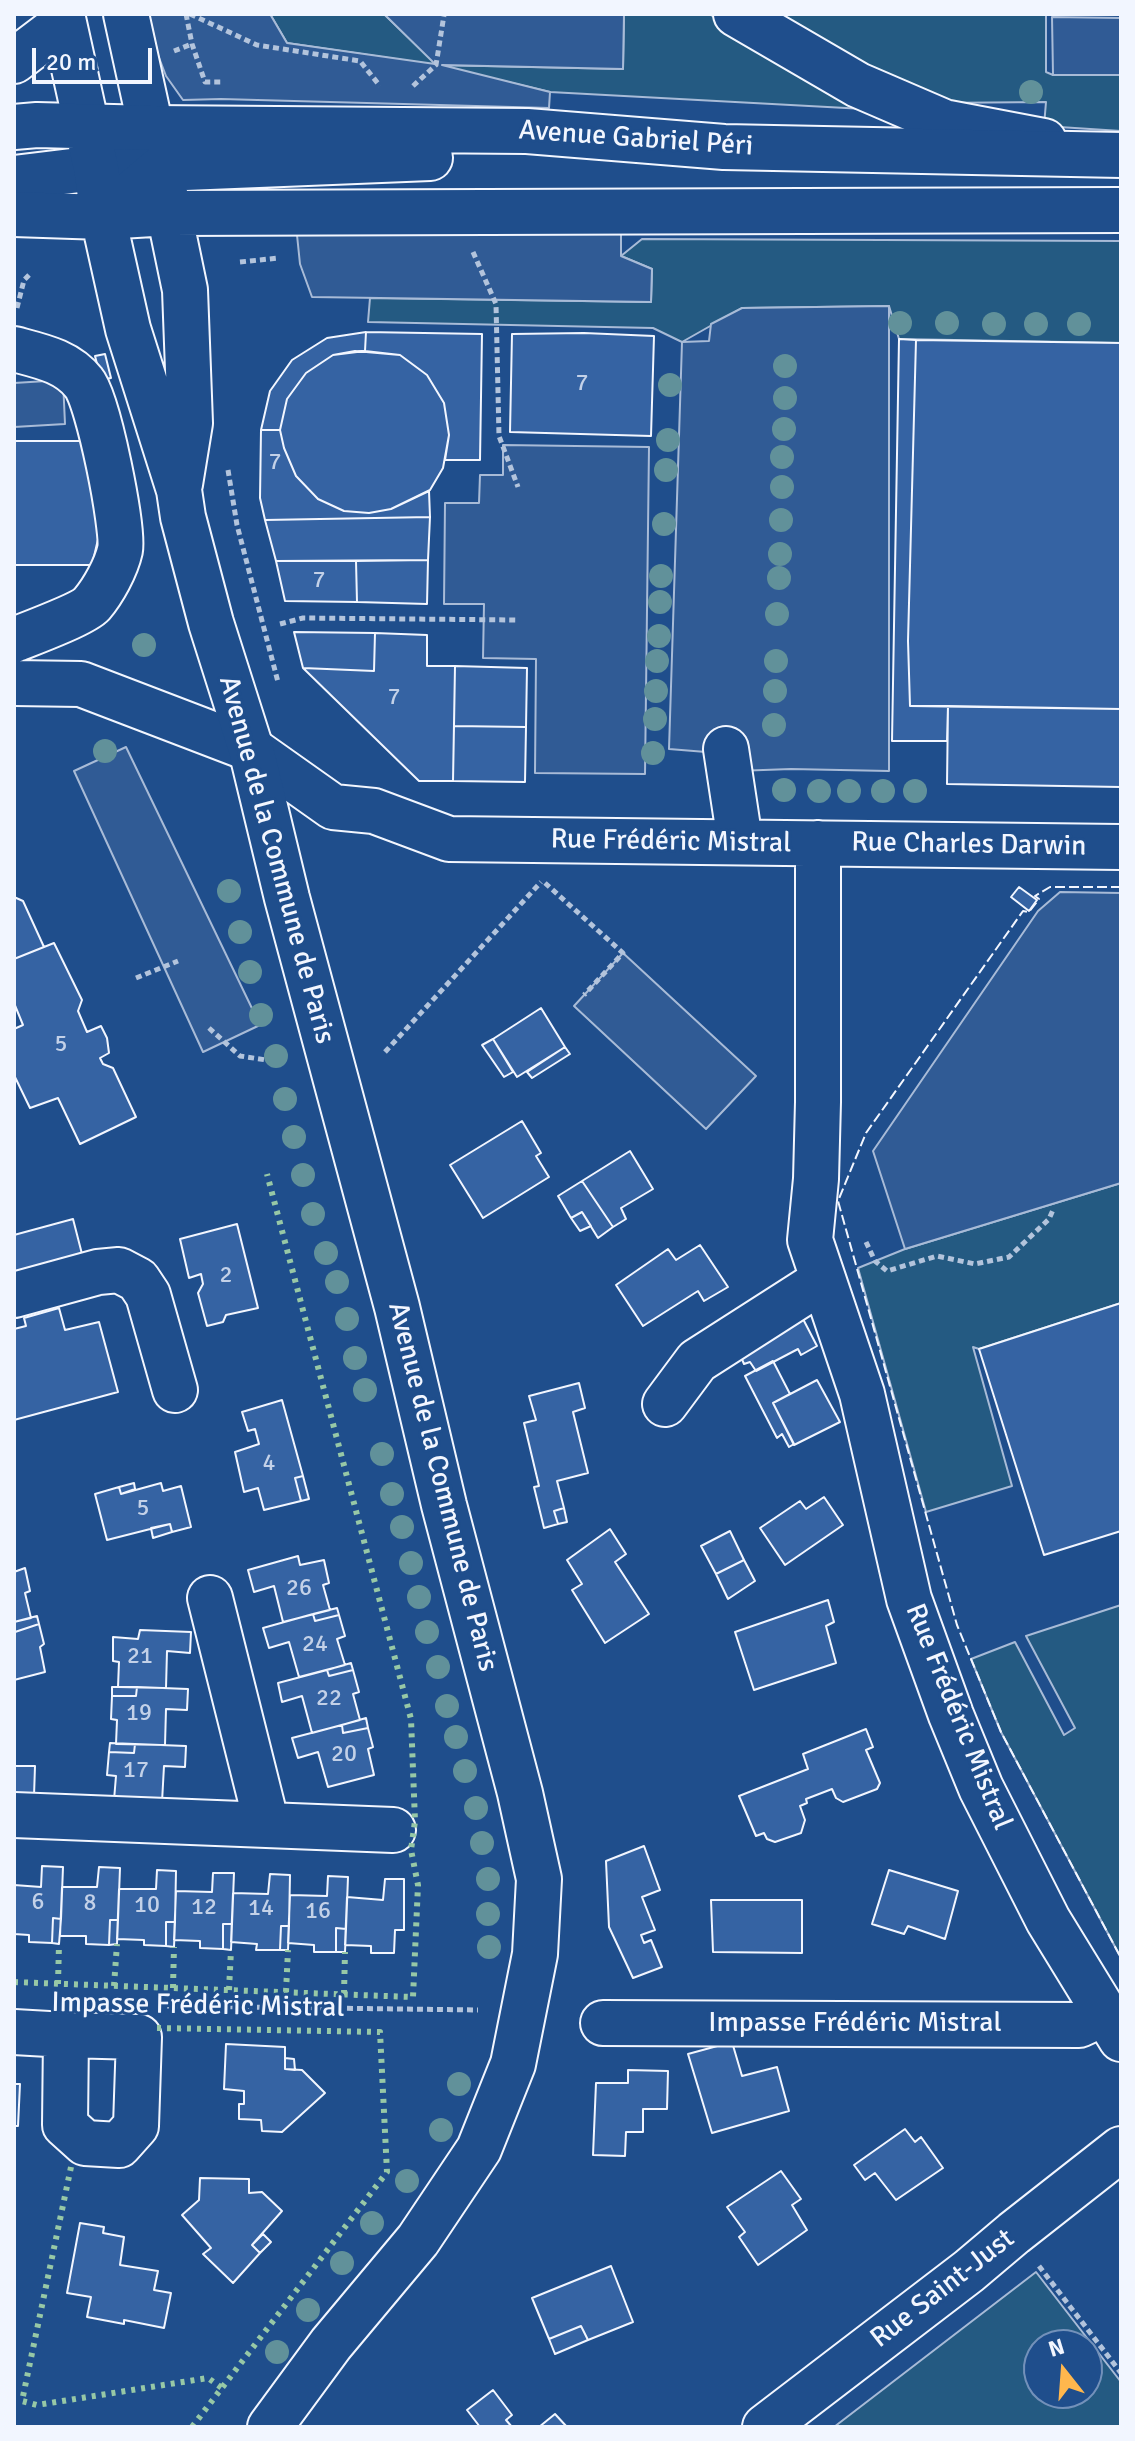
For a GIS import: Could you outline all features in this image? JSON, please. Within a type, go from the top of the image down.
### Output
[{"type":"main road","points":[[126,14],[169,213]]},
{"type":"main road","points":[[736,14],[858,85],[944,122],[1121,155]]},
{"type":"main road","points":[[14,61],[63,19],[103,217]]},
{"type":"main road","points":[[14,127],[37,125],[91,147],[155,148]]},
{"type":"main road","points":[[14,178],[91,147]]},
{"type":"main road","name":"Avenue Gabriel Péri","points":[[155,148],[724,147],[1121,155]]},
{"type":"main road","points":[[103,217],[155,148]]},
{"type":"main road","points":[[14,214],[103,217],[169,213],[1121,210]]},
{"type":"main road","name":"Avenue de la Commune de Paris","points":[[169,213],[185,290],[188,354],[190,423],[179,490]]},
{"type":"main road","name":"Avenue de la Commune de Paris","points":[[103,217],[128,329],[179,490],[183,517],[215,634],[251,749],[287,898],[397,1307],[539,1879],[535,1954],[513,2064],[479,2149],[418,2240],[331,2344],[270,2427]]},
{"type":"main road","points":[[14,349],[58,362],[75,372],[87,386],[103,430],[121,549],[90,607],[14,640]]},
{"type":"main road","name":"Rue Frédéric Mistral","points":[[14,683],[81,684],[251,749],[333,807],[374,811],[449,839],[818,843],[816,1179],[810,1240],[862,1394],[909,1599],[951,1715],[981,1788],[1042,1907],[1113,2026]]},
{"type":"main road","points":[[726,749],[740,841]]},
{"type":"main road","name":"Rue Charles Darwin","points":[[818,843],[1121,847]]},
{"type":"main road","points":[[14,1295],[98,1272],[119,1270],[138,1280],[148,1295],[175,1390]]},
{"type":"main road","points":[[665,1404],[697,1361],[822,1281]]},
{"type":"main road","points":[[210,1598],[267,1825]]},
{"type":"main road","points":[[14,1815],[393,1830]]},
{"type":"main road","name":"Impasse Frédéric Mistral","points":[[603,2023],[1113,2026]]},
{"type":"main road","points":[[14,2032],[66,2035]]},
{"type":"main road","name":"Rue Saint-Just","points":[[765,2427],[969,2271],[1121,2149]]},
{"type":"path","points":[[190,14],[257,45],[360,61],[380,86]]},
{"type":"path","points":[[411,87],[436,65],[444,15]]},
{"type":"path","points":[[173,52],[192,44]]},
{"type":"path","points":[[473,250],[496,304],[499,436],[518,487]]},
{"type":"path","points":[[240,262],[252,262]]},
{"type":"path","points":[[14,318],[24,280],[31,273]]},
{"type":"path","name":"Avenue de la Commune de Paris","points":[[227,460],[237,525],[281,695]]},
{"type":"path","points":[[280,624],[303,618],[516,620]]},
{"type":"path","points":[[385,1052],[543,881],[623,953],[584,995]]},
{"type":"path","points":[[136,978],[178,961]]},
{"type":"path","points":[[209,1028],[240,1056],[286,1063]]},
{"type":"path","points":[[866,1242],[875,1261],[887,1271],[937,1256],[975,1264],[1009,1257],[1049,1219],[1053,1210]]},
{"type":"path","name":"Impasse Frédéric Mistral","points":[[164,2006],[478,2010]]},
{"type":"path","points":[[1014,2233],[1121,2373]]},
{"type":"shaded area","points":[[149,14],[270,14],[287,43],[435,64],[384,14],[624,14],[623,69],[442,65],[550,92],[549,108],[183,100],[166,76]]},
{"type":"shaded area","points":[[270,14],[384,14],[437,65],[623,69],[624,14],[709,14],[883,110],[550,92],[436,65],[287,43]]},
{"type":"shaded area","points":[[774,14],[1046,14],[1046,72],[1053,75],[1121,75],[1121,131],[1044,126],[1046,102],[932,103]]},
{"type":"shaded area","points":[[1052,17],[1121,18],[1121,75],[1053,75]]},
{"type":"shaded area","points":[[621,230],[621,256],[652,269],[651,302],[312,297],[300,264],[297,235]]},
{"type":"shaded area","points":[[642,239],[1121,241],[1121,343],[899,339],[889,306],[742,308],[682,342],[653,328],[368,322],[370,298],[651,302],[652,269],[621,256]]},
{"type":"shaded area","points":[[889,306],[889,771],[791,769],[708,772],[706,752],[669,749],[682,342],[709,341],[711,324],[742,308]]},
{"type":"shaded area","points":[[63,380],[65,424],[14,427],[14,383]]},
{"type":"shaded area","points":[[503,445],[649,447],[645,774],[535,773],[536,659],[483,658],[484,604],[444,604],[445,503],[479,503],[480,475],[503,475]]},
{"type":"shaded area","points":[[126,747],[260,1025],[203,1052],[74,771]]},
{"type":"shaded area","points":[[1060,892],[1121,893],[1121,1183],[905,1249],[873,1151],[1038,911]]},
{"type":"shaded area","points":[[623,953],[756,1076],[706,1129],[574,1006]]},
{"type":"shaded area","points":[[1121,1183],[1121,1303],[979,1349],[973,1347],[1012,1486],[926,1512],[858,1268],[905,1249]]},
{"type":"shaded area","points":[[1121,1605],[1121,1958],[1001,1732],[971,1659],[1015,1642],[1064,1735],[1075,1728],[1026,1636]]},
{"type":"shaded area","points":[[1036,2272],[1080,2329],[1023,2329],[1023,2409],[1103,2409],[1103,2359],[1121,2382],[1121,2427],[834,2427]]},
{"type":"building","points":[[366,332],[365,351],[333,355],[306,373],[287,399],[280,430],[261,430],[270,391],[292,360],[327,338]]},
{"type":"building","points":[[366,332],[482,334],[480,460],[445,460],[449,435],[444,403],[427,375],[400,355],[365,351]]},
{"type":"building","points":[[512,334],[654,336],[651,436],[510,432]]},
{"type":"building","points":[[899,339],[916,340],[908,641],[910,706],[948,706],[947,741],[892,741]]},
{"type":"building","points":[[916,340],[1121,343],[1121,709],[910,706],[908,641]]},
{"type":"building","points":[[355,351],[400,355],[427,375],[444,403],[449,435],[443,468],[430,490],[391,509],[369,513],[344,511],[318,499],[296,476],[280,430],[287,399],[306,373],[333,355]]},
{"type":"building","points":[[105,354],[111,378],[101,380],[95,356]]},
{"type":"building","points":[[261,430],[280,430],[296,476],[318,499],[344,511],[369,513],[391,509],[429,491],[430,517],[265,520],[260,498]]},
{"type":"building","points":[[14,441],[84,441],[103,518],[92,565],[14,565]]},
{"type":"building","points":[[430,517],[428,560],[276,561],[265,520]]},
{"type":"building","points":[[428,560],[427,604],[357,602],[356,561]]},
{"type":"building","points":[[276,561],[356,561],[357,602],[285,601]]},
{"type":"building","points":[[294,632],[375,633],[374,671],[303,668]]},
{"type":"building","points":[[375,633],[427,635],[427,666],[455,666],[453,781],[419,781],[303,668],[374,671]]},
{"type":"building","points":[[455,666],[527,668],[526,727],[454,726]]},
{"type":"building","points":[[948,706],[1121,709],[1121,787],[947,784]]},
{"type":"building","points":[[454,726],[526,727],[525,782],[453,781]]},
{"type":"building","points":[[1019,887],[1037,900],[1029,911],[1011,897]]},
{"type":"building","points":[[14,897],[23,901],[44,947],[14,959]]},
{"type":"building","points":[[54,943],[82,1000],[78,1011],[87,1032],[101,1026],[109,1053],[100,1058],[103,1064],[113,1068],[136,1117],[80,1144],[58,1098],[30,1108],[14,1075],[14,1029],[23,1025],[14,1003],[14,959]]},
{"type":"building","points":[[541,1008],[565,1047],[517,1077],[493,1039]]},
{"type":"building","points":[[493,1039],[513,1072],[504,1077],[482,1045]]},
{"type":"building","points":[[565,1047],[570,1054],[532,1078],[527,1072]]},
{"type":"building","points":[[522,1121],[541,1153],[536,1156],[549,1177],[483,1218],[450,1165]]},
{"type":"building","points":[[630,1151],[653,1189],[621,1208],[626,1219],[613,1227],[582,1181]]},
{"type":"building","points":[[582,1181],[613,1227],[598,1238],[582,1212],[571,1218],[558,1196]]},
{"type":"building","points":[[582,1212],[591,1226],[580,1231],[571,1218]]},
{"type":"building","points":[[73,1219],[82,1254],[14,1272],[14,1235]]},
{"type":"building","points":[[237,1224],[258,1308],[226,1315],[223,1322],[207,1326],[198,1293],[203,1284],[201,1274],[189,1278],[180,1239]]},
{"type":"building","points":[[700,1245],[728,1287],[704,1301],[698,1291],[643,1326],[616,1285],[668,1249],[676,1260]]},
{"type":"building","points":[[1121,1303],[1121,1531],[1044,1555],[979,1349]]},
{"type":"building","points":[[59,1308],[65,1330],[99,1322],[118,1392],[14,1420],[14,1329],[26,1326],[24,1318]]},
{"type":"building","points":[[802,1317],[817,1346],[801,1355],[798,1349],[756,1371],[750,1362],[744,1364],[738,1350]]},
{"type":"building","points":[[773,1361],[790,1394],[773,1403],[794,1444],[789,1447],[782,1434],[777,1438],[745,1376]]},
{"type":"building","points":[[817,1380],[840,1422],[794,1445],[773,1403]]},
{"type":"building","points":[[579,1383],[585,1408],[573,1412],[588,1473],[557,1481],[564,1508],[554,1511],[558,1524],[544,1528],[534,1487],[539,1486],[524,1423],[536,1420],[529,1396]]},
{"type":"building","points":[[282,1400],[303,1476],[295,1478],[301,1501],[264,1510],[258,1488],[244,1492],[235,1452],[259,1444],[255,1429],[248,1431],[242,1412]]},
{"type":"building","points":[[303,1476],[309,1499],[301,1501],[295,1478]]},
{"type":"building","points":[[134,1483],[135,1489],[121,1494],[119,1487]]},
{"type":"building","points":[[161,1483],[163,1491],[181,1486],[191,1527],[172,1532],[170,1524],[107,1540],[95,1494],[119,1487],[121,1494]]},
{"type":"building","points":[[824,1497],[843,1525],[785,1565],[760,1528],[800,1501],[806,1509]]},
{"type":"building","points":[[564,1508],[567,1522],[558,1524],[554,1511]]},
{"type":"building","points":[[170,1524],[172,1532],[153,1538],[151,1528]]},
{"type":"building","points":[[610,1529],[626,1554],[615,1562],[649,1614],[605,1643],[572,1590],[582,1584],[567,1560]]},
{"type":"building","points":[[730,1531],[744,1560],[716,1574],[701,1546]]},
{"type":"building","points":[[298,1556],[300,1565],[324,1560],[329,1583],[323,1585],[330,1610],[283,1622],[274,1586],[254,1592],[248,1570]]},
{"type":"building","points":[[744,1560],[755,1581],[728,1599],[716,1574]]},
{"type":"building","points":[[25,1568],[30,1591],[25,1593],[31,1618],[14,1622],[14,1572]]},
{"type":"building","points":[[828,1600],[834,1622],[826,1626],[836,1663],[754,1690],[735,1632]]},
{"type":"building","points":[[337,1608],[339,1615],[315,1621],[313,1614]]},
{"type":"building","points":[[313,1614],[315,1621],[339,1615],[345,1636],[337,1639],[345,1665],[299,1677],[289,1642],[269,1648],[263,1628]]},
{"type":"building","points":[[37,1616],[39,1624],[15,1632],[14,1622]]},
{"type":"building","points":[[39,1624],[44,1644],[40,1647],[45,1672],[14,1680],[14,1629],[15,1632]]},
{"type":"building","points":[[140,1630],[191,1632],[190,1653],[167,1651],[166,1688],[118,1687],[119,1662],[113,1661],[113,1637],[138,1639]]},
{"type":"building","points":[[351,1663],[353,1670],[329,1676],[327,1670]]},
{"type":"building","points":[[327,1670],[329,1676],[353,1670],[359,1692],[353,1694],[360,1720],[312,1733],[302,1696],[282,1702],[278,1683]]},
{"type":"building","points":[[112,1687],[137,1687],[136,1696],[112,1696]]},
{"type":"building","points":[[137,1687],[188,1689],[187,1710],[166,1709],[165,1745],[116,1744],[117,1720],[111,1719],[112,1696],[136,1696]]},
{"type":"building","points":[[366,1718],[368,1728],[343,1733],[342,1725]]},
{"type":"building","points":[[342,1725],[343,1733],[368,1728],[373,1747],[368,1749],[374,1775],[328,1787],[318,1752],[298,1758],[292,1738]]},
{"type":"building","points":[[866,1729],[873,1747],[866,1750],[880,1783],[877,1789],[843,1802],[836,1798],[832,1789],[806,1799],[807,1803],[800,1806],[805,1820],[801,1833],[775,1842],[767,1839],[764,1833],[756,1836],[739,1796],[808,1769],[803,1754]]},
{"type":"building","points":[[110,1743],[135,1744],[134,1753],[109,1752]]},
{"type":"building","points":[[135,1744],[186,1746],[185,1767],[164,1766],[162,1802],[114,1800],[116,1776],[107,1775],[109,1752],[134,1753]]},
{"type":"building","points":[[15,1766],[35,1766],[34,1796],[14,1796]]},
{"type":"building","points":[[644,1846],[660,1890],[642,1897],[655,1930],[641,1935],[644,1943],[651,1940],[662,1967],[633,1978],[609,1927],[606,1861]]},
{"type":"building","points":[[42,1866],[63,1867],[61,1919],[53,1918],[52,1943],[29,1942],[29,1935],[14,1934],[14,1885],[41,1887]]},
{"type":"building","points":[[99,1867],[120,1868],[118,1920],[110,1920],[109,1945],[86,1944],[86,1936],[60,1936],[62,1887],[97,1887]]},
{"type":"building","points":[[157,1870],[176,1871],[175,1922],[166,1922],[166,1946],[144,1945],[144,1940],[117,1939],[119,1889],[156,1889]]},
{"type":"building","points":[[889,1870],[958,1891],[945,1939],[908,1926],[904,1934],[872,1924]]},
{"type":"building","points":[[213,1873],[234,1873],[232,1924],[223,1924],[223,1949],[200,1948],[200,1941],[174,1940],[176,1891],[212,1892]]},
{"type":"building","points":[[270,1874],[290,1875],[289,1926],[281,1926],[280,1950],[256,1950],[257,1944],[231,1942],[233,1893],[268,1894]]},
{"type":"building","points":[[328,1876],[348,1877],[346,1929],[336,1928],[336,1952],[314,1952],[314,1945],[288,1943],[290,1895],[327,1896]]},
{"type":"building","points":[[385,1879],[404,1879],[404,1930],[395,1930],[394,1953],[371,1953],[371,1946],[345,1945],[347,1897],[383,1900]]},
{"type":"building","points":[[711,1900],[802,1900],[802,1953],[713,1952]]},
{"type":"building","points":[[53,1918],[61,1919],[59,1944],[52,1943]]},
{"type":"building","points":[[110,1920],[118,1920],[117,1944],[109,1945]]},
{"type":"building","points":[[166,1922],[175,1922],[174,1947],[166,1946]]},
{"type":"building","points":[[223,1924],[232,1924],[231,1950],[223,1949]]},
{"type":"building","points":[[281,1926],[289,1926],[288,1950],[280,1950]]},
{"type":"building","points":[[336,1928],[346,1929],[345,1952],[336,1952]]},
{"type":"building","points":[[732,2042],[742,2076],[777,2067],[789,2111],[712,2133],[688,2054]]},
{"type":"building","points":[[226,2044],[285,2047],[285,2069],[302,2070],[325,2093],[282,2132],[262,2131],[261,2120],[239,2119],[239,2104],[244,2104],[244,2091],[224,2089]]},
{"type":"building","points":[[285,2058],[294,2059],[295,2070],[285,2069]]},
{"type":"building","points":[[628,2070],[668,2071],[667,2109],[643,2109],[643,2132],[626,2132],[625,2156],[593,2155],[596,2083],[628,2083]]},
{"type":"building","points":[[14,2084],[20,2084],[18,2126],[14,2126]]},
{"type":"building","points":[[905,2129],[915,2142],[921,2137],[943,2168],[896,2200],[875,2173],[865,2180],[854,2165]]},
{"type":"building","points":[[781,2171],[801,2199],[792,2205],[807,2230],[758,2265],[739,2237],[745,2232],[727,2207]]},
{"type":"building","points":[[200,2178],[249,2179],[249,2193],[262,2192],[282,2211],[252,2245],[260,2253],[233,2283],[203,2254],[211,2248],[182,2215],[199,2200]]},
{"type":"building","points":[[80,2223],[104,2227],[103,2233],[124,2237],[120,2265],[158,2271],[154,2290],[171,2293],[164,2328],[87,2317],[91,2297],[67,2293]]},
{"type":"building","points":[[263,2234],[271,2242],[260,2253],[252,2245]]},
{"type":"building","points":[[611,2266],[633,2322],[588,2340],[581,2326],[549,2339],[532,2298]]},
{"type":"building","points":[[581,2326],[588,2340],[555,2354],[549,2339]]},
{"type":"building","points":[[493,2390],[512,2415],[506,2420],[512,2427],[480,2427],[467,2410]]},
{"type":"building","points":[[555,2414],[567,2427],[539,2427]]},
{"type":"hedge","points":[[14,1982],[413,1997],[418,1885],[411,1850],[415,1821],[411,1719],[267,1174]]},
{"type":"hedge","points":[[58,1984],[59,1944]]},
{"type":"hedge","points":[[114,1986],[117,1944]]},
{"type":"hedge","points":[[173,1988],[174,1947]]},
{"type":"hedge","points":[[229,1990],[231,1950]]},
{"type":"hedge","points":[[286,1992],[288,1950]]},
{"type":"hedge","points":[[344,1994],[345,1952]]},
{"type":"hedge","points":[[157,2028],[380,2032],[387,2172],[192,2427]]},
{"type":"hedge","points":[[71,2167],[22,2401],[37,2405],[208,2378],[222,2388]]},
{"type":"fence","points":[[1121,887],[1050,887],[1035,896],[1039,899],[1029,912],[1023,911],[866,1133],[838,1201],[957,1625],[1001,1732],[1121,1958]]}]
